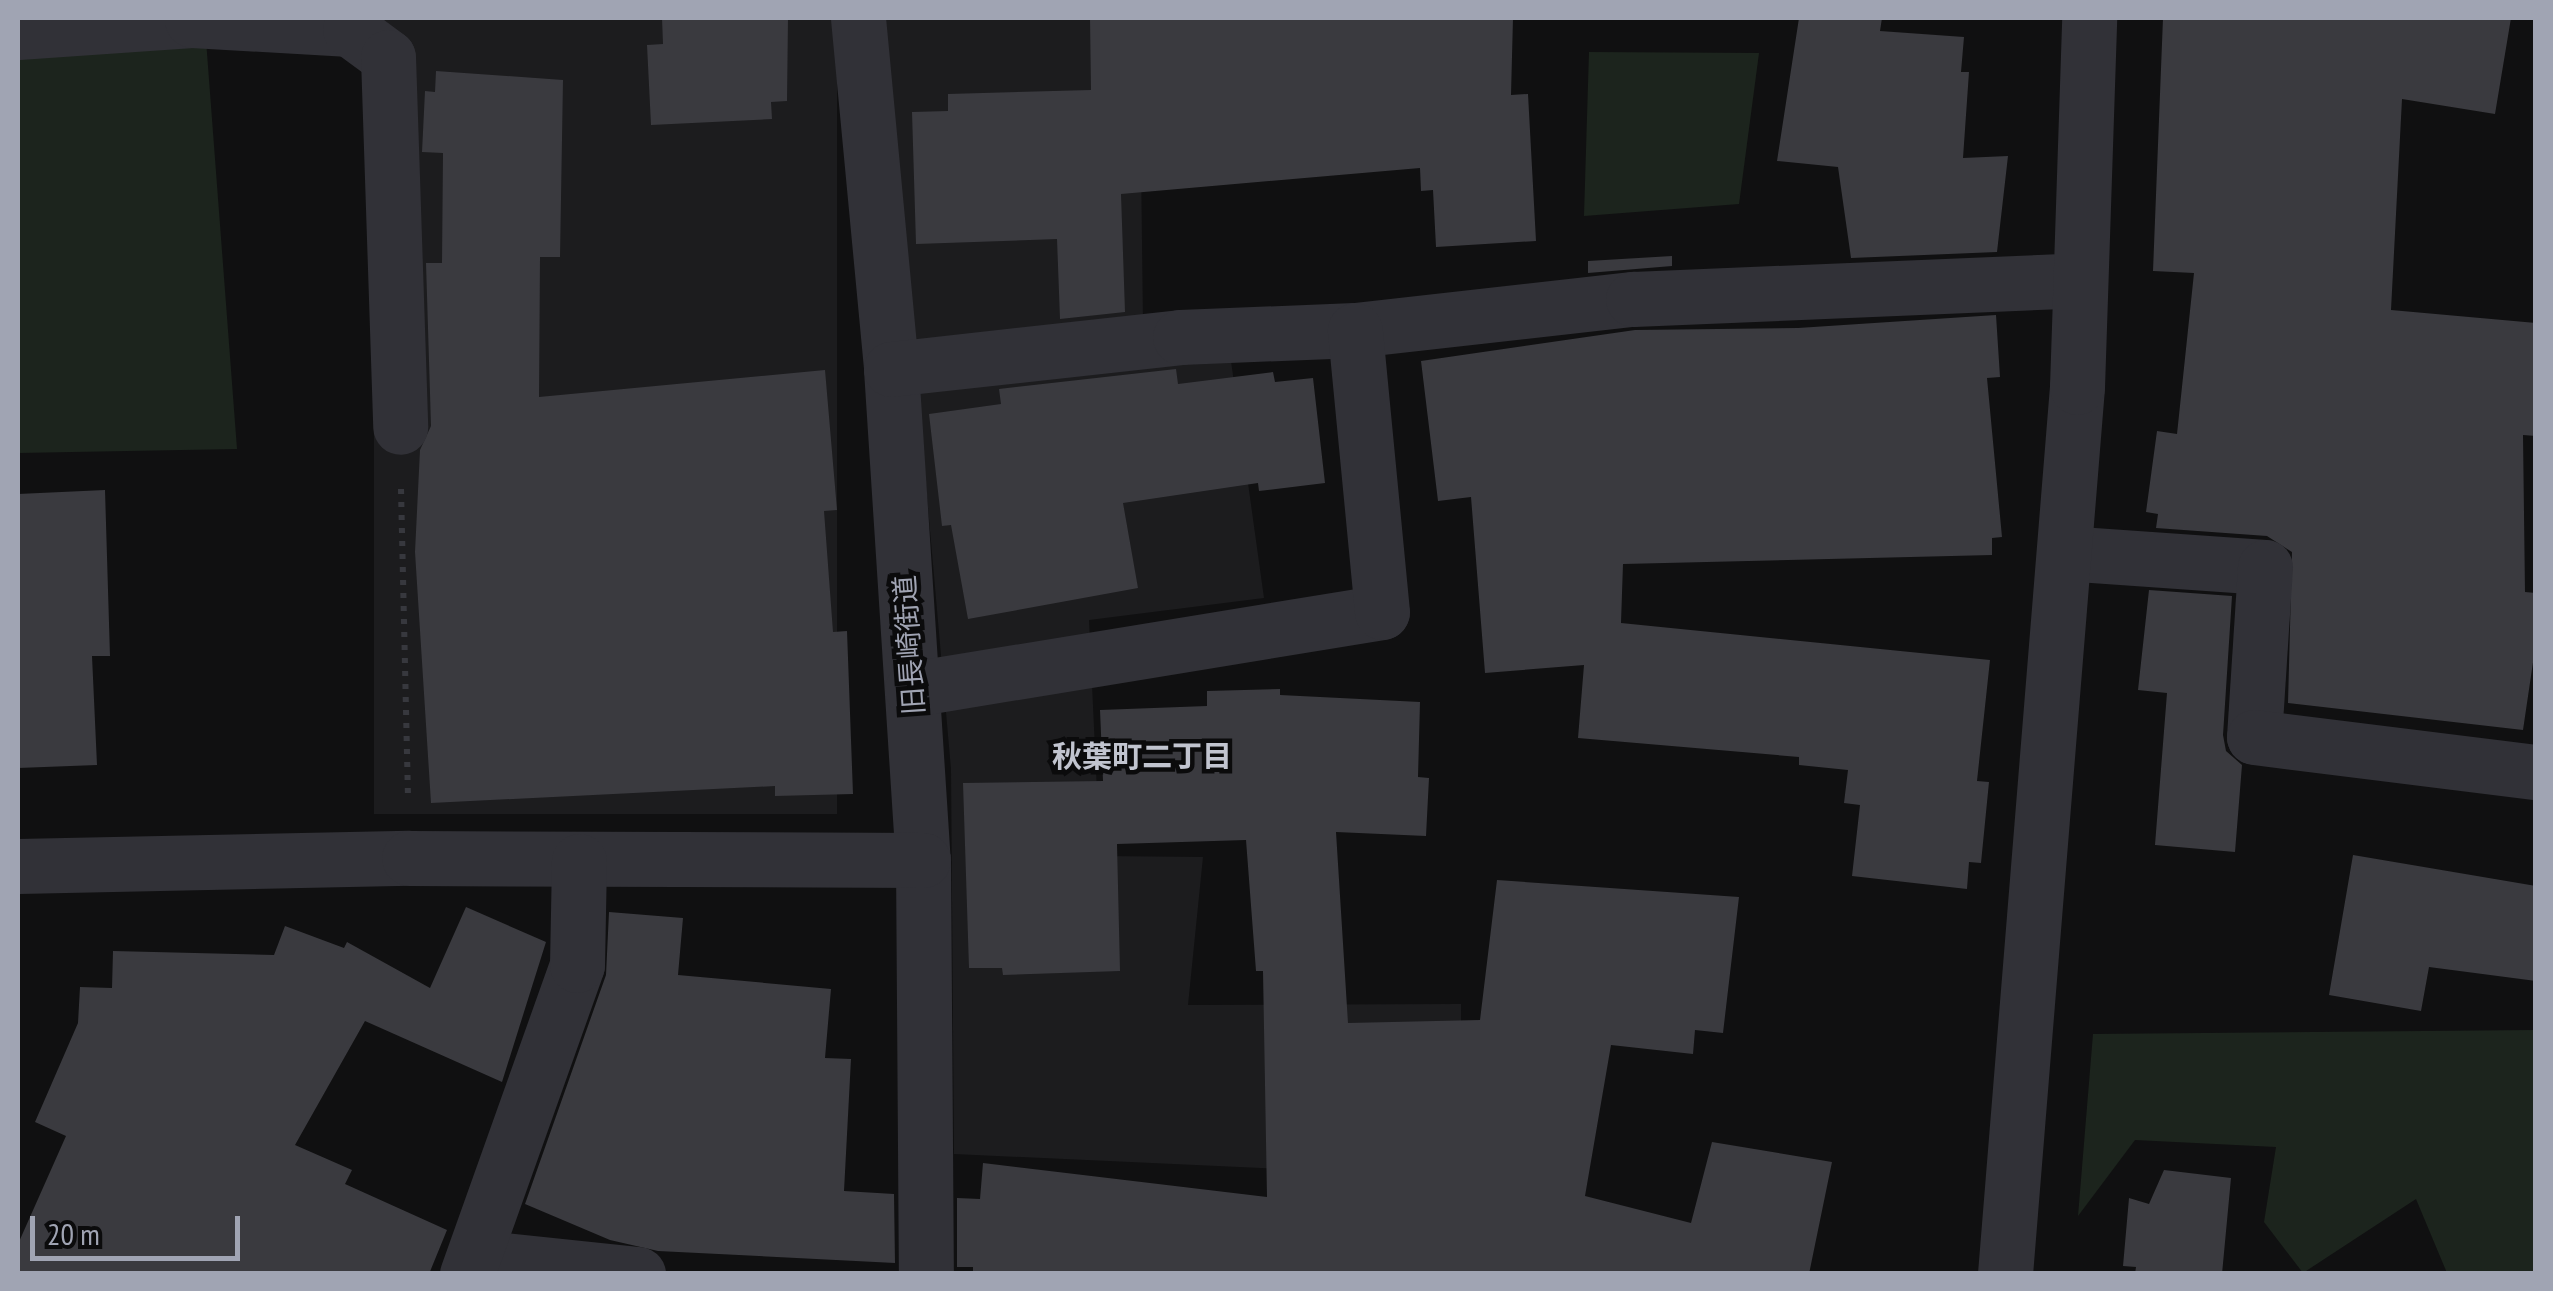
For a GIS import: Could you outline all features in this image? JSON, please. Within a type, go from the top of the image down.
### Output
[{"type":"street","name":"旧長崎街道","points":[[858,18],[891,370],[923,860],[926,1274]]},
{"type":"street","points":[[2005,1274],[2064,553],[2080,280],[2088,18]]},
{"type":"street","points":[[18,32],[192,20],[350,28],[388,57],[400,427]]},
{"type":"street","points":[[891,370],[1180,337],[1355,330],[1634,299],[2080,280]]},
{"type":"street","points":[[912,689],[1382,612],[1355,330]]},
{"type":"street","points":[[2064,553],[2266,566],[2254,737],[2536,772]]},
{"type":"street","points":[[18,866],[409,858],[923,860]]},
{"type":"street","points":[[578,861],[576,965],[471,1265],[638,1274]]},
{"type":"path","points":[[400,427],[409,858]]},
{"type":"shaded area","points":[[374,18],[837,18],[837,814],[374,814]]},
{"type":"shaded area","points":[[885,18],[1245,18],[1245,66],[1140,76],[1143,323],[1226,325],[1264,598],[1089,620],[1100,856],[1203,857],[1188,1005],[1461,1004],[1462,1177],[954,1154],[951,769]]},
{"type":"shaded area","points":[[206,40],[237,449],[18,453],[18,53]]},
{"type":"shaded area","points":[[1589,52],[1759,53],[1739,204],[1584,216]]},
{"type":"shaded area","points":[[2535,1030],[2535,1273],[2447,1273],[2416,1199],[2303,1273],[2264,1222],[2276,1147],[2135,1140],[2078,1216],[2093,1034]]},
{"type":"building","points":[[662,18],[788,18],[787,101],[771,102],[772,119],[651,125],[647,45],[663,44]]},
{"type":"building","points":[[1090,18],[1513,18],[1511,95],[1528,94],[1536,241],[1436,247],[1433,190],[1421,191],[1420,168],[1121,194],[1125,312],[1060,319],[1057,239],[916,244],[912,112],[948,111],[948,94],[1091,90]]},
{"type":"building","points":[[1799,18],[1882,18],[1880,31],[1964,37],[1961,72],[1969,72],[1963,158],[2008,156],[1997,252],[1851,258],[1838,167],[1777,161]]},
{"type":"building","points":[[2163,18],[2511,18],[2495,114],[2402,99],[2391,310],[2536,323],[2536,436],[2523,435],[2525,592],[2536,593],[2536,642],[2523,730],[2288,703],[2292,552],[2267,536],[2156,528],[2158,514],[2146,512],[2157,431],[2177,434],[2194,273],[2153,271]]},
{"type":"building","points":[[436,71],[563,80],[560,257],[540,257],[539,397],[825,370],[837,510],[824,511],[833,632],[847,631],[853,794],[775,796],[775,786],[431,803],[415,552],[420,450],[431,426],[426,263],[442,263],[443,153],[422,152],[425,91],[435,92]]},
{"type":"building","points":[[1672,256],[1672,266],[1588,273],[1588,261]]},
{"type":"building","points":[[1996,315],[2000,377],[1987,378],[2002,537],[1992,538],[1992,555],[1623,564],[1621,623],[1990,660],[1977,781],[1989,782],[1981,863],[1969,862],[1967,889],[1852,876],[1860,805],[1844,803],[1848,770],[1799,765],[1799,757],[1578,738],[1584,665],[1485,673],[1471,497],[1438,501],[1421,361],[1635,330],[1798,328]]},
{"type":"building","points":[[1176,369],[1178,384],[1273,372],[1275,382],[1313,378],[1325,483],[1259,491],[1258,483],[1123,503],[1138,588],[968,619],[951,525],[942,526],[929,414],[1001,404],[999,389]]},
{"type":"building","points":[[105,490],[110,656],[92,656],[97,765],[18,768],[18,494]]},
{"type":"building","points":[[2149,590],[2232,596],[2223,735],[2226,751],[2242,765],[2235,852],[2155,845],[2167,693],[2138,690]]},
{"type":"building","points":[[1280,689],[1280,695],[1420,702],[1418,777],[1429,778],[1426,836],[1336,832],[1348,1023],[1480,1020],[1497,880],[1739,897],[1723,1033],[1695,1030],[1693,1054],[1611,1045],[1585,1196],[1691,1223],[1712,1142],[1832,1162],[1809,1274],[973,1274],[973,1267],[957,1267],[957,1198],[980,1199],[983,1163],[1267,1197],[1263,971],[1256,971],[1246,840],[1117,844],[1120,971],[1003,975],[1002,968],[969,968],[963,783],[1103,781],[1100,710],[1207,706],[1207,691]]},
{"type":"building","points":[[2353,855],[2536,886],[2536,981],[2429,967],[2421,1011],[2329,995]]},
{"type":"building","points":[[466,907],[546,942],[502,1082],[365,1021],[295,1145],[352,1170],[345,1184],[447,1230],[429,1274],[18,1274],[18,1244],[66,1136],[35,1122],[78,1023],[80,987],[112,988],[113,951],[274,955],[285,926],[344,948],[347,942],[430,988]]},
{"type":"building","points":[[609,912],[683,918],[678,975],[831,989],[825,1058],[851,1059],[844,1191],[894,1194],[895,1263],[658,1251],[610,1240],[525,1204],[606,975]]},
{"type":"building","points":[[2164,1170],[2231,1178],[2222,1274],[2135,1274],[2136,1267],[2123,1266],[2129,1198],[2149,1204]]},
{"type":"district","name":"秋葉町二丁目","points":[[1142,756]]}]
